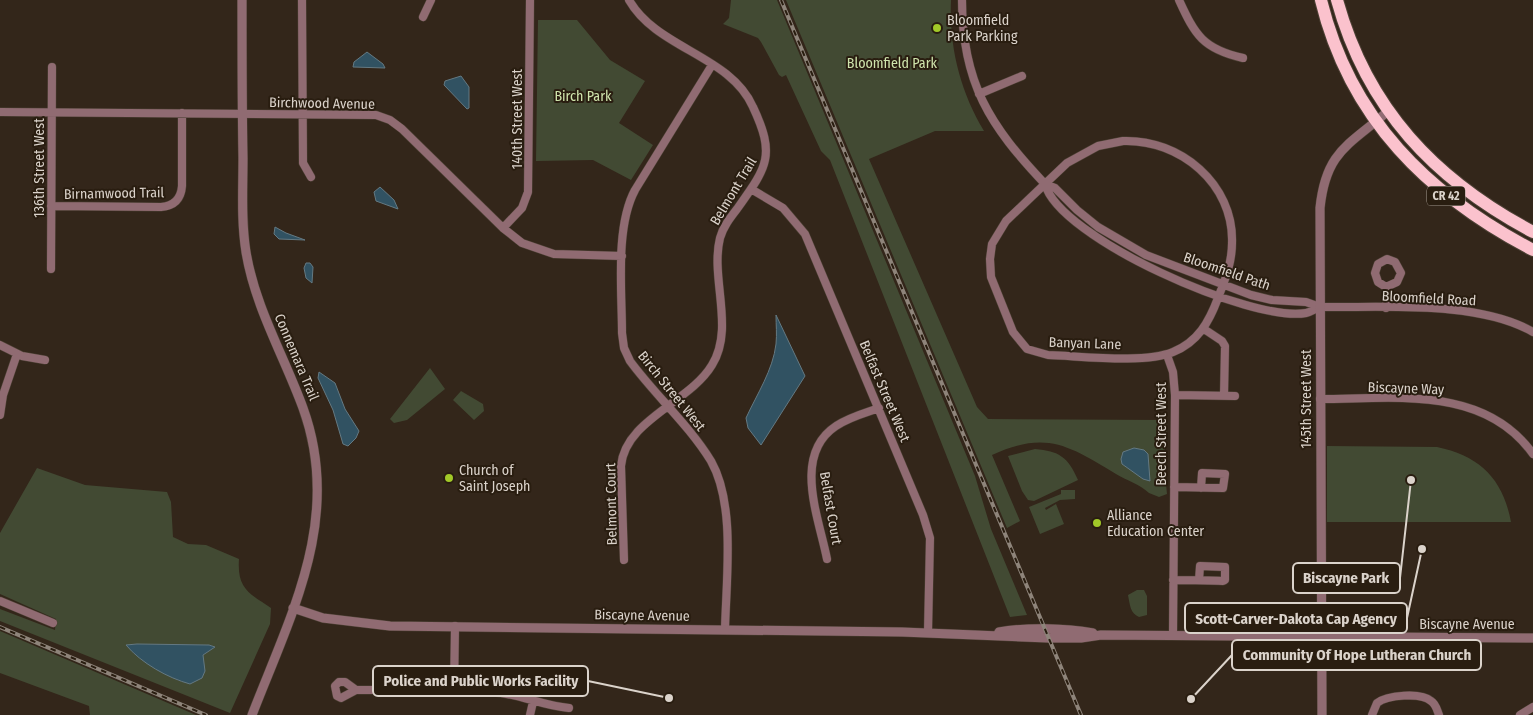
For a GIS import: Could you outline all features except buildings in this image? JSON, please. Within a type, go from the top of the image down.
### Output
[{"type":"highway","name":"CR 42","points":[[1322,0],[1341,58],[1355,87],[1377,120],[1408,160],[1451,200],[1485,224],[1533,250]]},
{"type":"highway","name":"CR 42","points":[[1338,0],[1361,64],[1388,110],[1421,152],[1452,180],[1485,205],[1533,232]]},
{"type":"street","name":"Connemara Trail","points":[[242,0],[244,232],[250,270],[260,304],[309,424],[317,468],[318,494],[316,534],[307,569],[252,715]]},
{"type":"street","points":[[302,0],[303,163],[311,177]]},
{"type":"street","points":[[423,17],[431,0]]},
{"type":"street","name":"140th Street West","points":[[503,228],[522,208],[528,192],[530,0]]},
{"type":"street","name":"Belmont Trail","points":[[629,0],[645,19],[729,76],[743,88],[766,135],[767,151],[765,164],[751,189],[726,224],[720,237],[718,254],[721,339],[718,353],[707,372],[668,407]]},
{"type":"street","name":"Bloomfield Path","points":[[962,0],[966,51],[979,94],[1000,133],[1045,184],[1048,194],[1065,212],[1108,245],[1142,264],[1219,296],[1250,307],[1278,312],[1305,313],[1320,307]]},
{"type":"street","points":[[1179,0],[1192,28],[1203,41],[1216,50],[1243,58]]},
{"type":"street","name":"Birch Street West","points":[[712,65],[630,199],[624,220],[622,333],[626,354],[706,454],[722,488],[726,513],[725,630]]},
{"type":"street","name":"136th Street West","points":[[51,269],[52,67]]},
{"type":"street","points":[[979,94],[1022,76]]},
{"type":"street","name":"145th Street West","points":[[1322,715],[1321,191],[1328,171],[1339,152],[1349,141],[1388,110]]},
{"type":"street","name":"Birchwood Avenue","points":[[0,112],[368,114],[390,120],[402,129],[503,228],[522,242],[543,251],[566,255],[622,256]]},
{"type":"street","name":"Birnamwood Trail","points":[[51,206],[161,207],[174,203],[180,196],[182,186],[182,113]]},
{"type":"street","name":"Banyan Lane","points":[[1123,141],[1147,142],[1181,154],[1208,177],[1226,209],[1232,242],[1230,265],[1204,329],[1186,346],[1167,354],[1142,357],[1042,355],[1027,348],[1016,337],[992,281],[990,253],[995,238],[1006,221],[1045,184],[1074,158],[1105,144],[1123,141]]},
{"type":"street","name":"Bloomfield Path","points":[[1045,184],[1055,188],[1086,218],[1122,243],[1146,255],[1223,286],[1258,297],[1306,302],[1320,307]]},
{"type":"street","name":"Belfast Street West","points":[[751,189],[783,208],[801,227],[879,408],[928,530],[928,632]]},
{"type":"street","points":[[1386,287],[1386,308]]},
{"type":"street","name":"Bloomfield Road","points":[[1320,307],[1475,312],[1502,318],[1533,332]]},
{"type":"street","points":[[1204,329],[1222,341],[1225,346],[1224,396]]},
{"type":"street","points":[[0,345],[17,354],[46,360]]},
{"type":"street","points":[[0,415],[3,395],[17,354]]},
{"type":"street","name":"Beech Street West","points":[[1167,354],[1173,372],[1176,395],[1173,635]]},
{"type":"street","points":[[1176,395],[1235,396]]},
{"type":"street","name":"Biscayne Way","points":[[1320,399],[1430,400],[1468,406],[1503,424],[1533,454]]},
{"type":"street","name":"Belmont Court","points":[[624,560],[621,466],[623,453],[633,436],[668,407]]},
{"type":"street","name":"Belfast Court","points":[[827,559],[811,475],[815,451],[826,435],[837,425],[879,408]]},
{"type":"street","points":[[1174,487],[1201,488]]},
{"type":"street","points":[[1173,580],[1199,580]]},
{"type":"street","points":[[0,601],[53,623]]},
{"type":"street","name":"Biscayne Avenue","points":[[293,608],[322,618],[361,624],[928,632],[1056,638],[1081,638],[1100,635],[1533,638]]},
{"type":"street","points":[[454,691],[455,626]]},
{"type":"street","points":[[356,690],[501,693],[533,702],[569,708]]},
{"type":"street","points":[[1372,715],[1377,703],[1389,696],[1424,697],[1433,702],[1439,715]]},
{"type":"street","points":[[530,715],[533,702]]},
{"type":"street","points":[[1522,714],[1533,707]]},
{"type":"green space","points":[[731,0],[777,0],[975,476],[991,529],[1027,615],[1010,617],[830,160],[821,151],[786,75],[782,77],[779,75],[758,38],[723,24],[729,18]]},
{"type":"green space","name":"Bloomfield Park","points":[[786,0],[951,0],[954,52],[962,84],[984,131],[935,131],[869,159],[977,407],[988,419],[1167,420],[1167,445],[1163,454],[1167,494],[1159,497],[1149,493],[1138,485],[1071,449],[1043,443],[1028,443],[1011,447],[992,455],[1020,521],[1007,528]]},
{"type":"green space","name":"Birch Park","points":[[538,20],[577,20],[610,60],[645,81],[619,123],[653,145],[631,180],[593,160],[536,161]]},
{"type":"green space","points":[[430,368],[445,389],[407,420],[394,423],[390,419]]},
{"type":"green space","points":[[461,391],[483,404],[484,411],[474,420],[453,400]]},
{"type":"green space","points":[[1327,446],[1437,447],[1466,456],[1477,463],[1495,482],[1502,493],[1511,522],[1327,522]]},
{"type":"green space","points":[[1035,449],[1050,451],[1062,457],[1078,480],[1034,501],[1028,500],[1022,491],[1008,456]]},
{"type":"green space","points":[[37,468],[85,485],[167,492],[171,502],[173,537],[188,544],[206,545],[239,559],[242,583],[250,594],[271,608],[270,624],[230,713],[0,621],[0,609],[55,630],[56,619],[0,594],[0,533]],"holes":[[[132,644],[209,645],[215,647],[203,655],[203,658],[179,681],[133,653]]]},
{"type":"green space","points":[[1061,490],[1075,490],[1075,499],[1060,500],[1045,508],[1046,510],[1056,504],[1064,524],[1040,534],[1029,507],[1061,494]]},
{"type":"green space","points":[[1137,590],[1144,590],[1147,596],[1147,615],[1139,617],[1132,611],[1128,595]]},
{"type":"green space","points":[[0,631],[196,715],[90,715],[89,706],[0,673]]},
{"type":"water","points":[[367,52],[383,64],[385,68],[353,67],[354,62]]},
{"type":"water","points":[[461,76],[469,87],[469,108],[467,109],[444,85],[445,81]]},
{"type":"water","points":[[380,187],[394,200],[398,209],[376,201],[374,192]]},
{"type":"water","points":[[275,227],[305,240],[279,239],[274,234]]},
{"type":"water","points":[[306,263],[310,263],[313,267],[312,283],[306,278],[304,268]]},
{"type":"water","points":[[776,315],[805,376],[761,445],[748,428],[746,418],[772,363],[776,344]]},
{"type":"water","points":[[319,372],[335,383],[345,409],[359,431],[356,438],[348,446],[343,444],[333,410],[318,378]]},
{"type":"water","points":[[1134,448],[1144,450],[1148,454],[1150,481],[1143,479],[1122,464],[1123,452]]},
{"type":"water","points":[[126,645],[209,645],[215,647],[203,655],[205,671],[202,678],[190,684],[155,669],[139,658]]},
{"type":"railway","points":[[781,0],[1081,715]]},
{"type":"railway","points":[[0,627],[206,715]]},
{"type":"place","name":"Bloomfield Park Parking","points":[[937,28]]},
{"type":"place","name":"Church of Saint Joseph","points":[[449,478]]},
{"type":"place","name":"Biscayne Park","points":[[1411,480]]},
{"type":"place","name":"Alliance Education Center","points":[[1097,523]]},
{"type":"place","name":"Scott-Carver-Dakota Cap Agency","points":[[1422,549]]},
{"type":"place","name":"Police and Public Works Facility","points":[[669,698]]},
{"type":"place","name":"Community Of Hope Lutheran Church","points":[[1191,699]]}]
